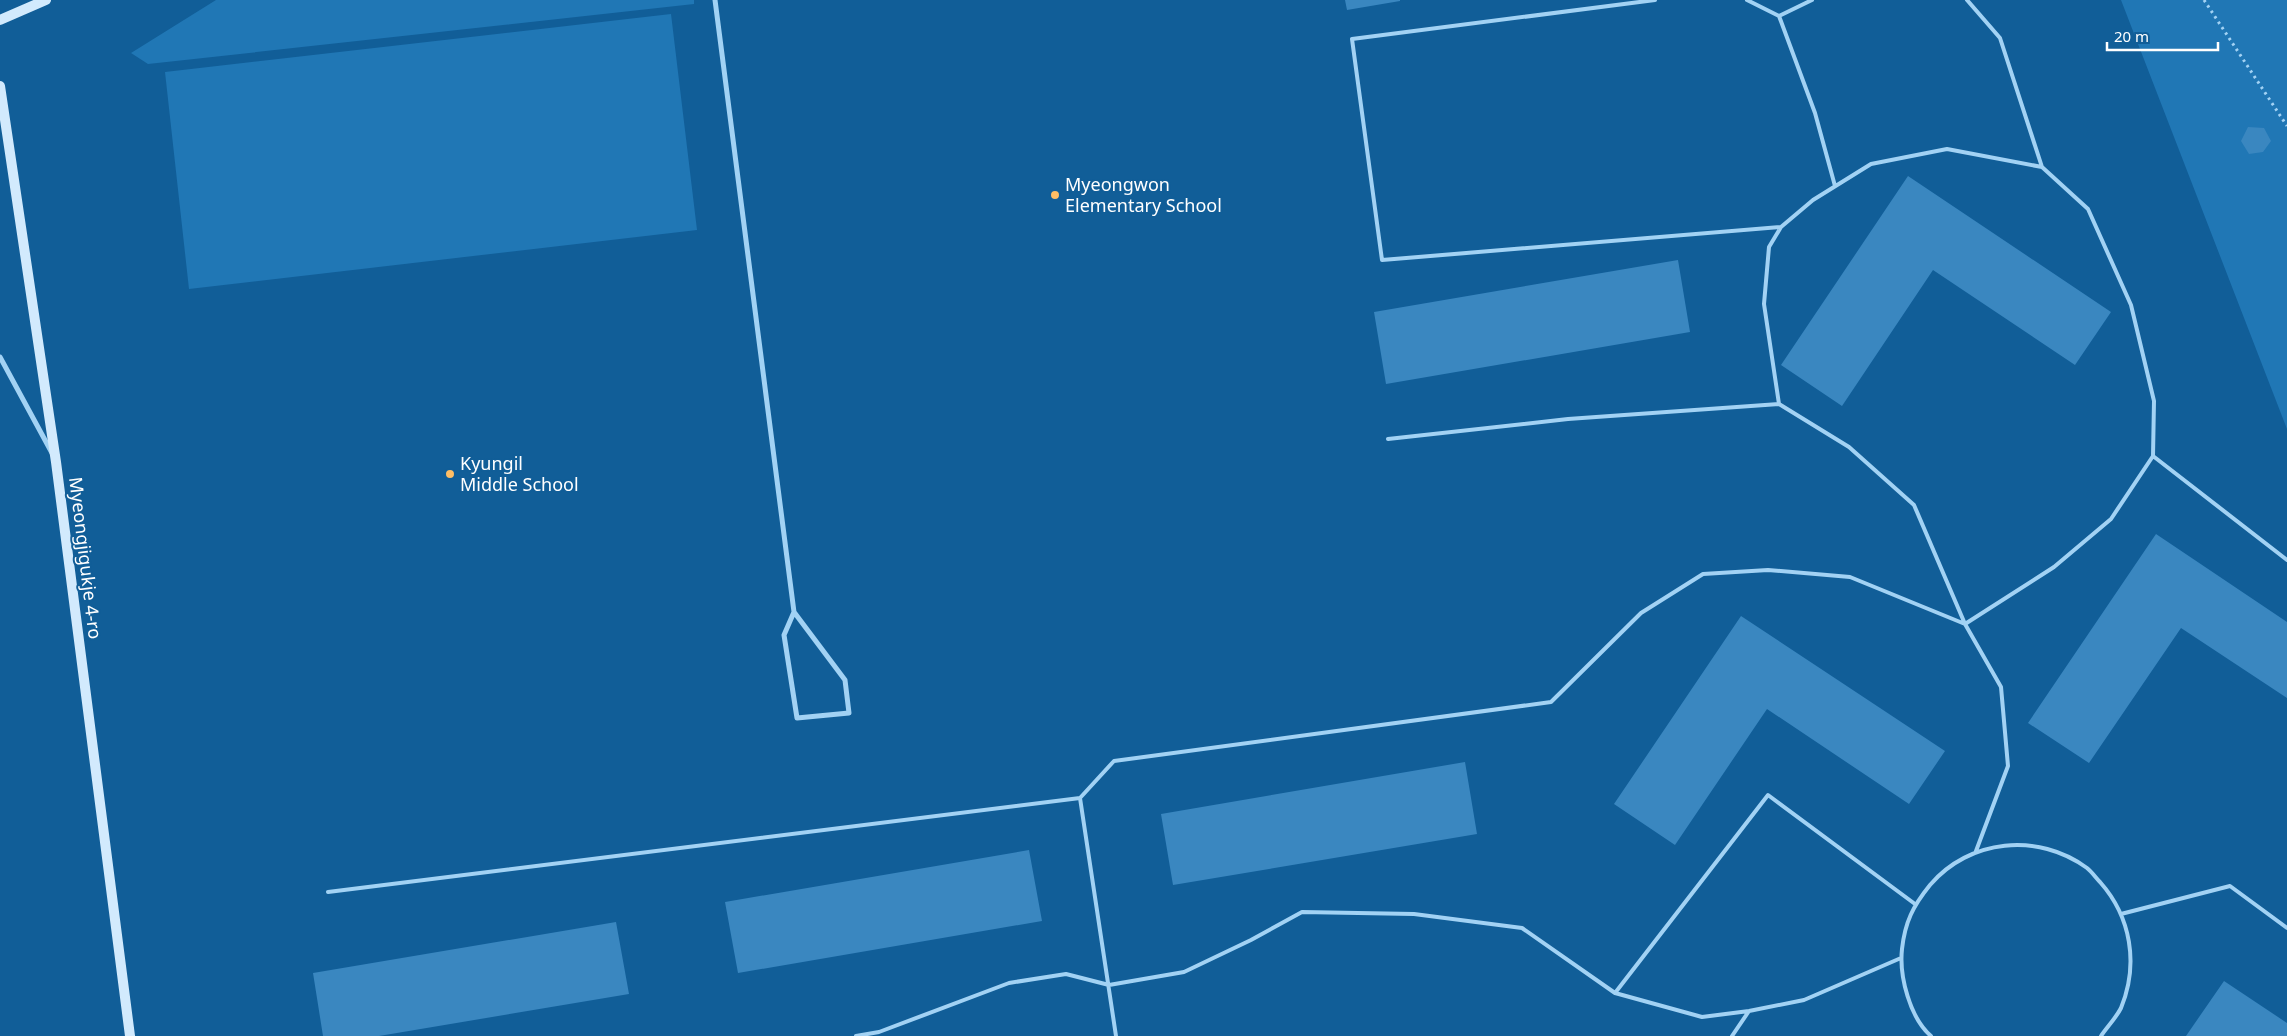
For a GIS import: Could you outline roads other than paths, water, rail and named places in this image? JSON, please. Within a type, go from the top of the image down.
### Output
[{"type":"street","points":[[0,20],[46,0]]},
{"type":"street","points":[[716,0],[794,612],[845,680],[849,712],[797,718],[784,635],[794,612]]},
{"type":"street","name":"Myeongjigukje 4-ro","points":[[0,86],[56,462],[130,1036]]},
{"type":"street","points":[[0,356],[56,462]]},
{"type":"lane","points":[[1655,0],[1352,39],[1382,260],[1781,227]]},
{"type":"lane","points":[[1747,0],[1779,16],[1814,113],[1835,186]]},
{"type":"lane","points":[[1779,16],[1812,0]]},
{"type":"lane","points":[[1966,624],[2054,567],[2112,518],[2153,456],[2154,401],[2131,305],[2088,209],[2042,167],[2000,38],[1967,0]]},
{"type":"lane","points":[[1780,404],[1764,304],[1769,247],[1781,227],[1812,200],[1871,164],[1947,149],[2042,167]]},
{"type":"lane","points":[[1388,440],[1568,419],[1780,404],[1849,447],[1914,505],[1966,624],[2001,687],[2008,766],[1976,851]]},
{"type":"lane","points":[[2153,456],[2287,560]]},
{"type":"lane","points":[[328,892],[1080,798],[1114,761],[1551,702],[1641,613],[1704,574],[1768,570],[1850,577],[1966,624]]},
{"type":"lane","points":[[1615,993],[1768,795],[1915,904]]},
{"type":"lane","points":[[1080,798],[1116,1036]]},
{"type":"lane","points":[[1931,1036],[1925,1031],[1907,996],[1901,958],[1904,930],[1915,904],[1943,870],[1976,851],[2015,844],[2053,850],[2087,868],[2114,898],[2129,933],[2131,972],[2120,1009],[2101,1036]]},
{"type":"lane","points":[[2121,914],[2230,886],[2287,928]]},
{"type":"lane","points":[[856,1036],[878,1032],[1009,983],[1066,974],[1109,985],[1184,972],[1251,940],[1302,912],[1414,914],[1522,928],[1615,993],[1702,1017],[1749,1011],[1804,1000],[1901,958]]},
{"type":"lane","points":[[1732,1036],[1749,1011]]},
{"type":"place","name":"Myeongwon Elementary School","points":[[1055,195]]},
{"type":"place","name":"Kyungil Middle School","points":[[450,474]]}]
